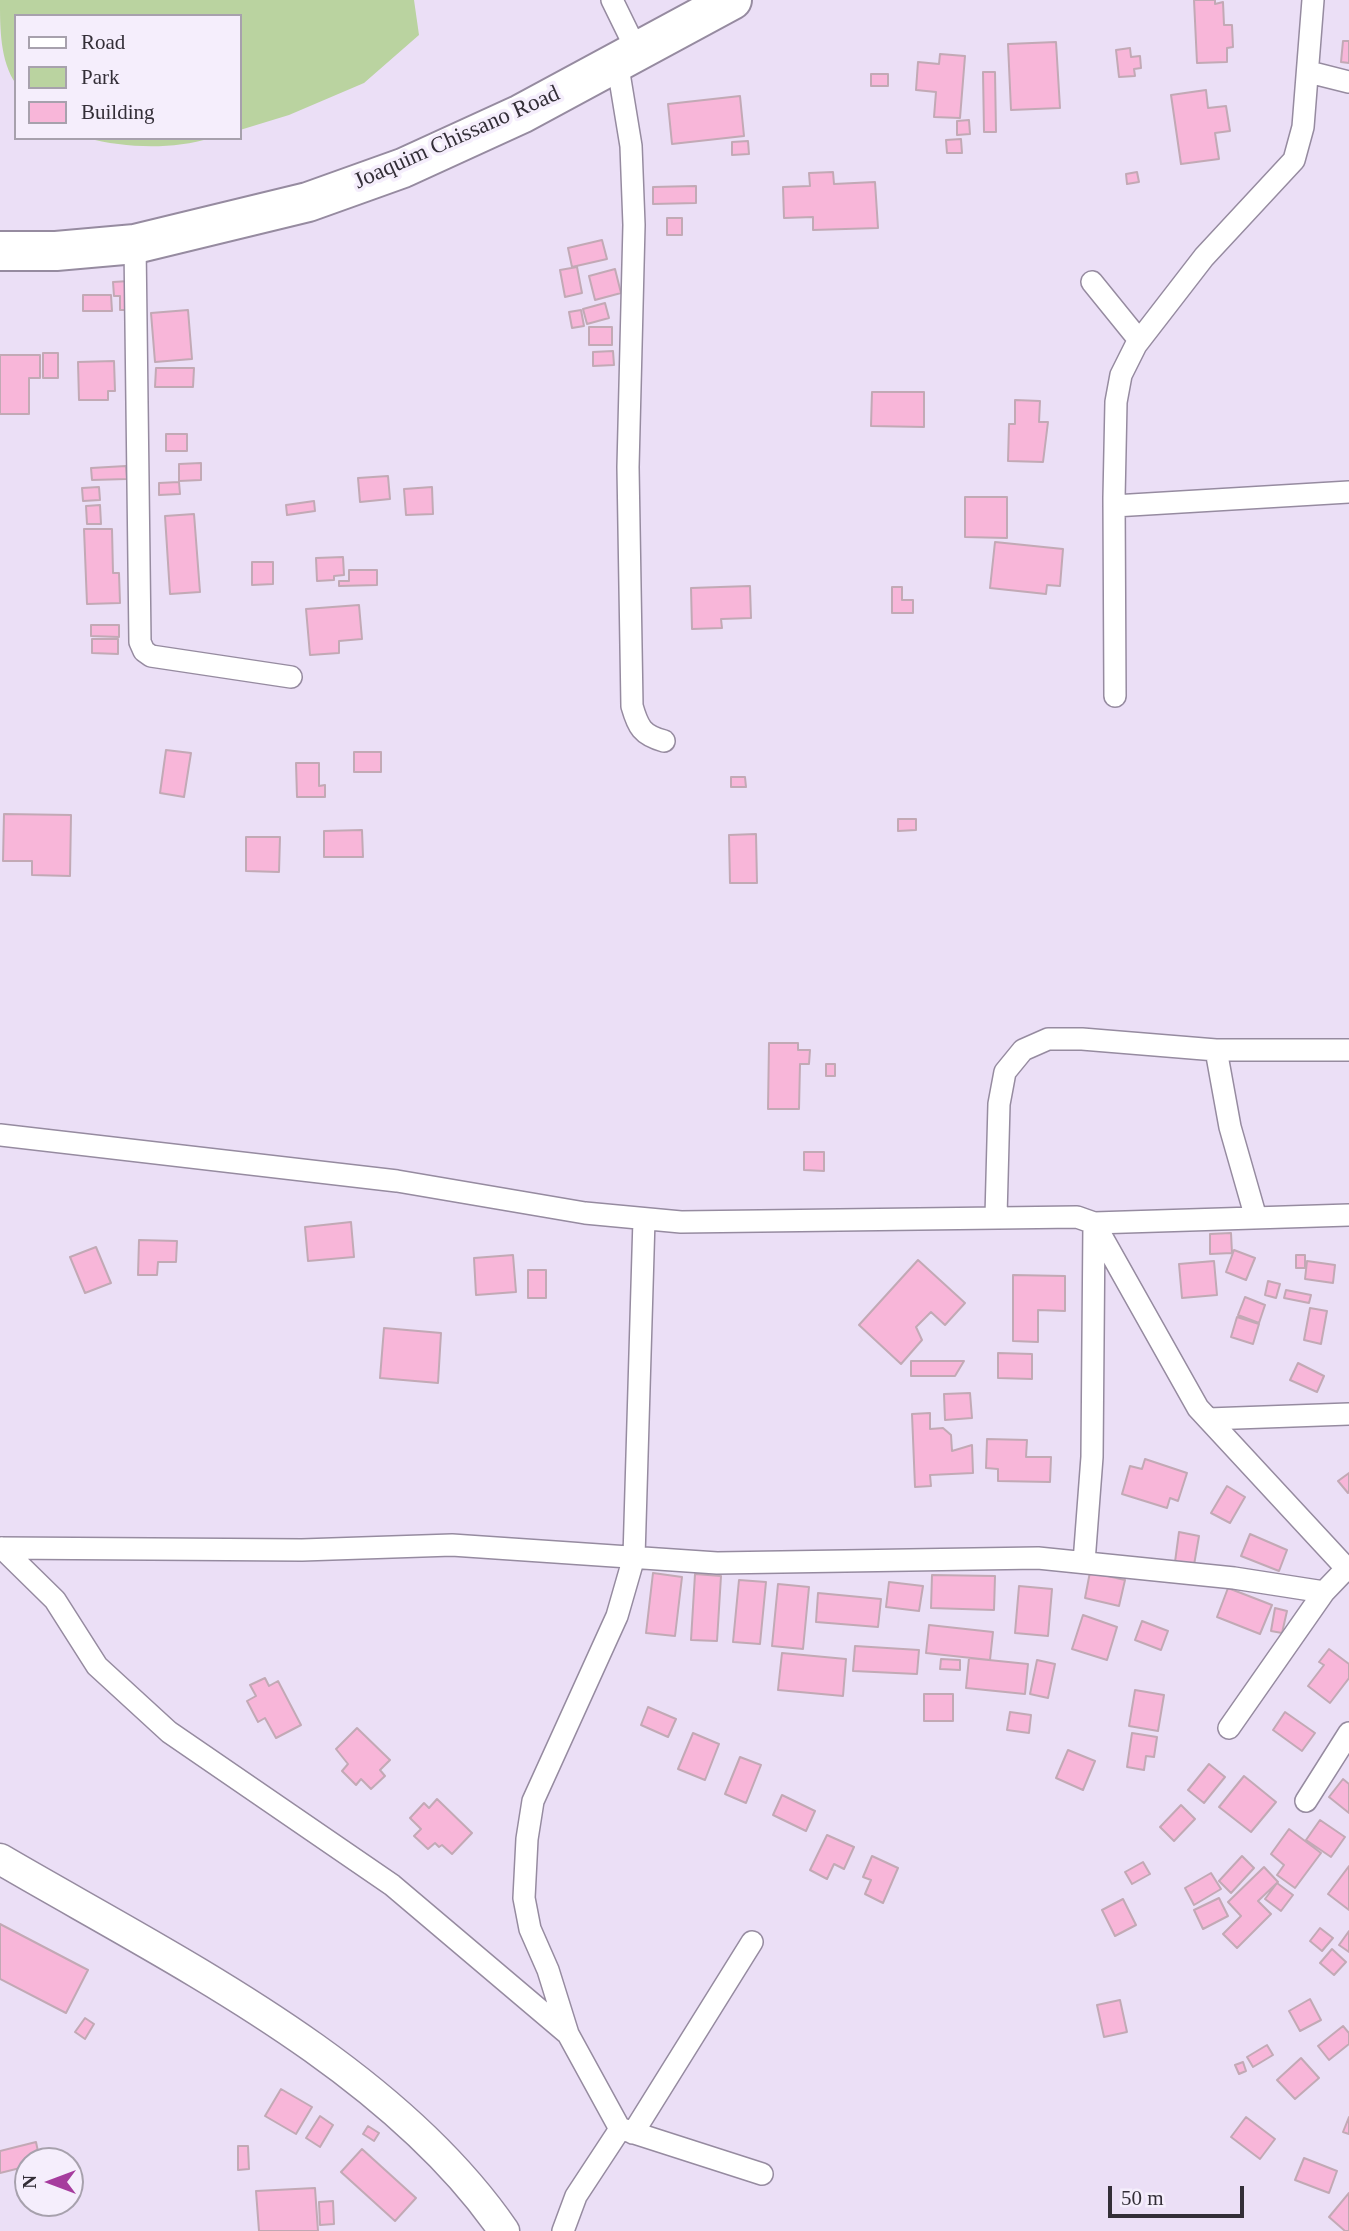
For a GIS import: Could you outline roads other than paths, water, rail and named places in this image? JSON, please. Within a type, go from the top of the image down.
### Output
[{"type":"highway","name":"Joaquim Chissano Road","points":[[0,251],[57,251],[135,244],[308,202],[403,168],[521,114],[732,0]]},
{"type":"street","points":[[612,0],[626,55],[634,225],[628,467],[632,706],[638,728],[648,737],[664,741]]},
{"type":"street","points":[[1115,696],[1114,506],[1116,402],[1121,375],[1139,340],[1204,257],[1294,160],[1303,127],[1313,0]]},
{"type":"street","points":[[1309,72],[1349,82]]},
{"type":"street","points":[[135,244],[140,642],[144,651],[151,656],[291,677]]},
{"type":"street","points":[[1092,282],[1139,340]]},
{"type":"street","points":[[1114,506],[1349,492]]},
{"type":"street","points":[[996,1216],[999,1104],[1005,1072],[1023,1050],[1048,1039],[1082,1039],[1216,1050],[1349,1050]]},
{"type":"street","points":[[1216,1050],[1230,1127],[1256,1218]]},
{"type":"street","points":[[0,1135],[397,1181],[585,1213],[681,1222],[996,1216],[1077,1217],[1094,1223],[1349,1215]]},
{"type":"street","points":[[644,1219],[634,1557],[617,1616],[533,1801],[527,1839],[524,1898],[530,1929],[548,1970],[568,2034],[626,2131],[762,2174]]},
{"type":"street","points":[[1094,1223],[1198,1408],[1348,1570],[1324,1592],[1229,1728]]},
{"type":"street","points":[[1084,1562],[1092,1447],[1094,1223]]},
{"type":"street","points":[[1208,1419],[1349,1414]]},
{"type":"street","points":[[1,1548],[302,1550],[452,1545],[717,1563],[1038,1558],[1234,1578],[1324,1592]]},
{"type":"street","points":[[1,1548],[55,1600],[97,1666],[169,1732],[391,1885],[568,2034]]},
{"type":"street","points":[[1306,1801],[1349,1733]]},
{"type":"street","points":[[0,1859],[313,2046],[431,2145],[479,2194],[504,2231]]},
{"type":"street","points":[[563,2231],[576,2196],[626,2131],[752,1942]]}]
